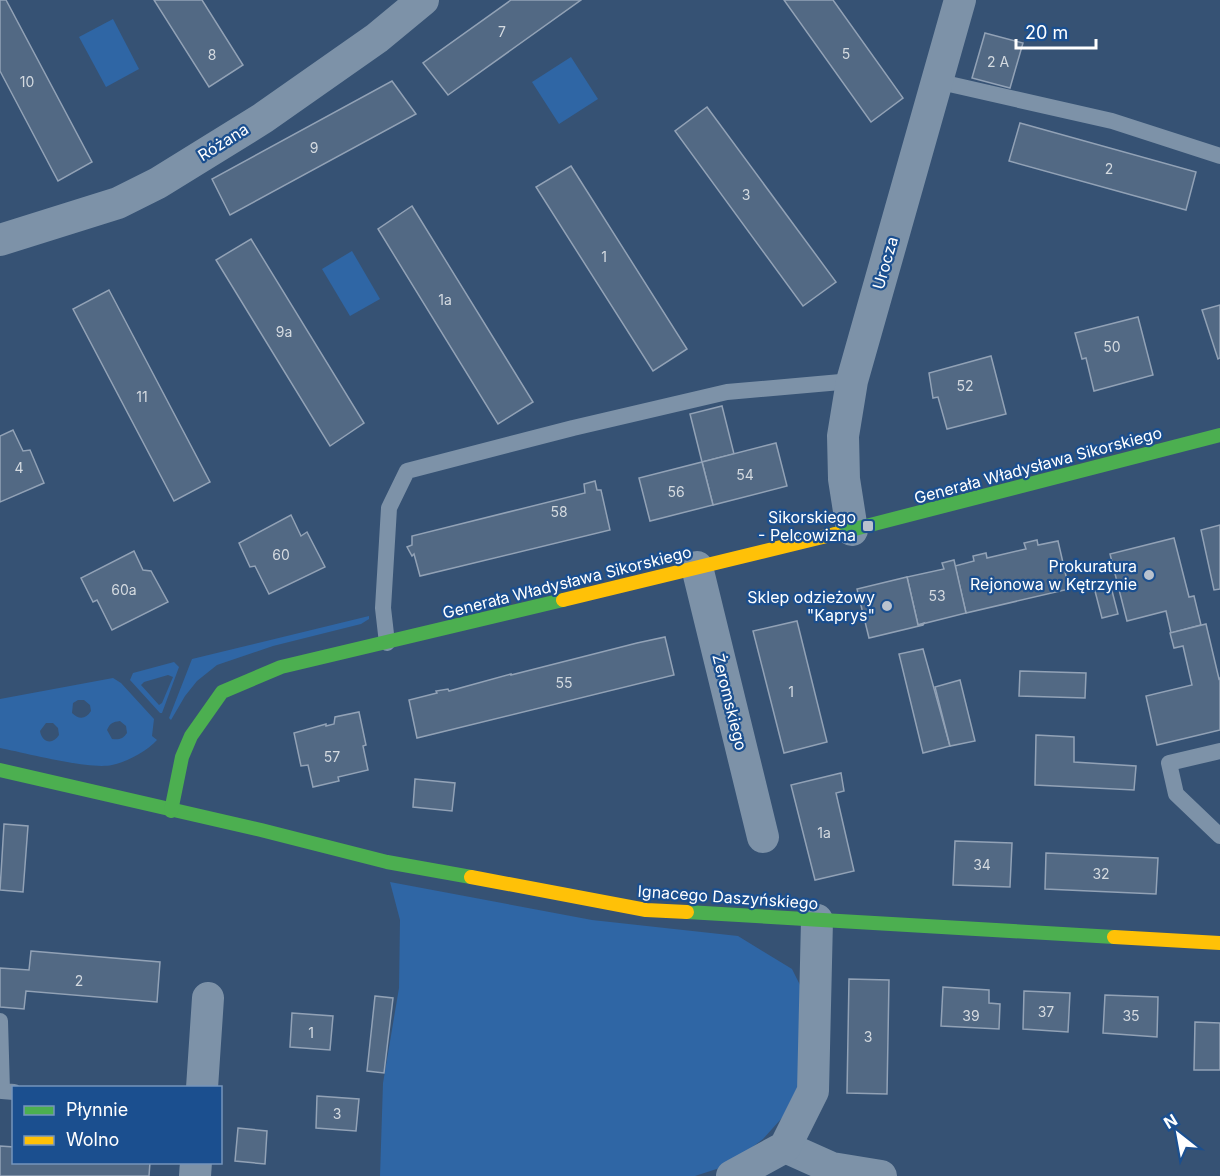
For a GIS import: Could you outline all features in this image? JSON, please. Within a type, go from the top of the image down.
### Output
[{"type":"main road","name":"Generała Władysława Sikorskiego","points":[[171,811],[182,757],[190,736],[222,692],[281,667],[852,530],[1220,435]]},
{"type":"main road","points":[[0,770],[171,811]]},
{"type":"main road","name":"Ignacego Daszyńskiego","points":[[171,811],[261,830],[387,862],[646,910],[1220,943]]},
{"type":"street","name":"Różana","points":[[0,240],[118,203],[158,183],[270,113],[376,38],[423,0]]},
{"type":"street","name":"Urocza","points":[[852,530],[844,479],[843,436],[852,381],[960,0]]},
{"type":"street","name":"Żeromskiego","points":[[697,567],[764,837]]},
{"type":"street","points":[[732,1176],[785,1147],[813,1091],[818,920]]},
{"type":"street","points":[[202,1086],[208,998]]},
{"type":"street","points":[[785,1147],[832,1168],[881,1176]]},
{"type":"lane","points":[[936,81],[1112,121],[1220,156]]},
{"type":"lane","points":[[387,643],[383,608],[389,508],[407,471],[573,428],[727,392],[852,381]]},
{"type":"lane","points":[[1220,751],[1169,763],[1176,794],[1220,836]]},
{"type":"lane","points":[[0,1021],[2,1091],[12,1092]]},
{"type":"shaded area","points":[[113,19],[139,69],[106,87],[79,37]]},
{"type":"shaded area","points":[[571,57],[598,99],[559,124],[532,82]]},
{"type":"shaded area","points":[[352,251],[380,299],[350,316],[322,269]]},
{"type":"shaded area","points":[[369,616],[369,619],[361,624],[273,646],[217,665],[197,681],[171,720],[169,718],[192,659]]},
{"type":"shaded area","points":[[174,662],[179,667],[162,713],[130,680],[133,673]],"holes":[[[168,675],[173,677],[159,705],[141,685]]]},
{"type":"shaded area","points":[[113,678],[121,683],[154,719],[152,736],[157,740],[130,759],[118,764],[102,766],[73,763],[0,748],[0,699]],"holes":[[[84,700],[90,705],[91,711],[85,717],[80,718],[72,713],[73,703]],[[120,721],[126,726],[127,733],[121,739],[112,739],[107,730],[114,722]],[[46,723],[53,723],[58,728],[59,735],[54,740],[48,741],[43,738],[40,731]]]},
{"type":"shaded area","points":[[390,882],[592,920],[738,936],[792,969],[803,991],[806,1077],[790,1109],[763,1139],[729,1165],[695,1176],[380,1176],[383,1083],[399,988],[400,920]]},
{"type":"building","points":[[0,0],[6,0],[92,162],[58,181],[0,71]]},
{"type":"building","points":[[154,0],[202,0],[243,65],[209,87]]},
{"type":"building","points":[[511,0],[581,0],[448,95],[423,63]]},
{"type":"building","points":[[784,0],[833,0],[903,98],[871,122]]},
{"type":"building","points":[[985,33],[1023,43],[1010,88],[972,78]]},
{"type":"building","points":[[392,81],[416,114],[230,215],[212,179]]},
{"type":"building","points":[[707,107],[836,282],[803,306],[675,131]]},
{"type":"building","points":[[1020,123],[1196,172],[1186,210],[1009,161]]},
{"type":"building","points":[[571,166],[687,349],[653,371],[536,187]]},
{"type":"building","points":[[412,206],[533,402],[498,424],[378,229]]},
{"type":"building","points":[[251,239],[364,423],[330,446],[216,260]]},
{"type":"building","points":[[109,290],[210,482],[174,501],[73,309]]},
{"type":"building","points":[[1220,305],[1220,358],[1218,359],[1202,310]]},
{"type":"building","points":[[1138,317],[1153,375],[1094,391],[1086,358],[1082,359],[1075,333]]},
{"type":"building","points":[[991,356],[1006,414],[947,429],[938,397],[933,398],[929,373]]},
{"type":"building","points":[[722,406],[734,454],[702,462],[690,414]]},
{"type":"building","points":[[13,430],[23,451],[30,450],[44,483],[0,502],[0,436]]},
{"type":"building","points":[[776,443],[787,486],[713,505],[702,462]]},
{"type":"building","points":[[702,462],[713,505],[650,521],[639,478]]},
{"type":"building","points":[[595,481],[597,490],[601,490],[610,530],[420,576],[414,554],[412,556],[407,547],[412,545],[412,536],[585,493],[584,484]]},
{"type":"building","points":[[291,515],[301,536],[307,532],[325,567],[269,594],[255,566],[250,567],[239,543]]},
{"type":"building","points":[[1220,525],[1220,589],[1214,590],[1201,530]]},
{"type":"building","name":"Prokuratura Rejonowa w Kętrzynie","points":[[1174,538],[1189,597],[1194,596],[1201,625],[1171,633],[1166,611],[1127,621],[1110,554]]},
{"type":"building","points":[[1037,540],[1038,545],[1058,541],[1069,589],[966,613],[955,566],[974,561],[973,556],[986,553],[987,558],[1026,549],[1024,543]]},
{"type":"building","points":[[134,551],[143,570],[151,571],[168,602],[112,630],[97,600],[93,602],[81,578]]},
{"type":"building","points":[[954,560],[966,613],[918,625],[907,577],[944,569],[942,563]]},
{"type":"building","name":"Sklep odzieżowy \"Kaprys\"","points":[[907,577],[918,625],[924,623],[923,625],[869,638],[857,589]]},
{"type":"building","points":[[1111,587],[1118,614],[1102,618],[1095,591]]},
{"type":"building","points":[[797,621],[827,742],[784,753],[753,631]]},
{"type":"building","points":[[1206,624],[1220,678],[1220,730],[1157,745],[1146,696],[1192,685],[1183,646],[1174,648],[1170,633]]},
{"type":"building","points":[[665,637],[674,675],[417,738],[409,700],[437,693],[436,691],[448,689],[449,691]]},
{"type":"building","points":[[923,649],[950,746],[923,753],[899,654]]},
{"type":"building","points":[[1020,671],[1086,673],[1085,698],[1019,696]]},
{"type":"building","points":[[960,680],[975,741],[950,746],[935,687]]},
{"type":"building","points":[[359,712],[366,745],[363,746],[368,770],[338,777],[339,781],[313,787],[308,765],[301,766],[294,733],[334,724],[335,717]]},
{"type":"building","points":[[1036,735],[1074,737],[1074,762],[1136,766],[1134,790],[1035,785]]},
{"type":"building","points":[[841,773],[844,791],[836,793],[854,871],[815,880],[791,785]]},
{"type":"building","points":[[415,779],[455,783],[452,811],[413,807]]},
{"type":"building","points":[[4,824],[28,826],[23,892],[0,890]]},
{"type":"building","points":[[955,841],[1012,843],[1010,887],[953,885]]},
{"type":"building","points":[[1046,853],[1158,858],[1156,894],[1045,889]]},
{"type":"building","points":[[31,951],[160,962],[157,1002],[26,991],[24,1009],[0,1007],[0,968],[29,970]]},
{"type":"building","points":[[849,979],[889,980],[887,1094],[847,1093]]},
{"type":"building","points":[[943,987],[989,990],[989,1003],[1000,1004],[999,1029],[941,1026]]},
{"type":"building","points":[[1024,991],[1070,993],[1068,1032],[1023,1029]]},
{"type":"building","points":[[1105,995],[1158,997],[1157,1037],[1103,1033]]},
{"type":"building","points":[[375,996],[393,998],[384,1073],[367,1071]]},
{"type":"building","points":[[292,1013],[333,1016],[330,1050],[290,1047]]},
{"type":"building","points":[[1195,1022],[1220,1023],[1220,1070],[1194,1070]]},
{"type":"building","points":[[317,1096],[359,1099],[356,1131],[316,1128]]},
{"type":"building","points":[[238,1128],[267,1131],[265,1164],[235,1161]]},
{"type":"building","points":[[0,1146],[12,1147],[12,1164],[150,1164],[149,1176],[0,1176]]},
{"type":"traffic: fast","points":[[835,534],[1220,435]]},
{"type":"traffic: fast","points":[[171,811],[182,757],[191,736],[222,692],[281,667],[563,600]]},
{"type":"traffic: fast","points":[[0,770],[261,830],[387,862],[471,877]]},
{"type":"traffic: fast","points":[[687,912],[1114,937]]},
{"type":"traffic: slow","points":[[563,600],[835,534]]},
{"type":"traffic: slow","points":[[471,877],[646,910],[687,912]]},
{"type":"traffic: slow","points":[[1114,937],[1220,943]]},
{"type":"place","name":"Sikorskiego - Pelcowizna","points":[[868,526]]},
{"type":"place","name":"Prokuratura Rejonowa w Kętrzynie","points":[[1149,575]]},
{"type":"place","name":"Sklep odzieżowy \"Kaprys\"","points":[[887,606]]}]
